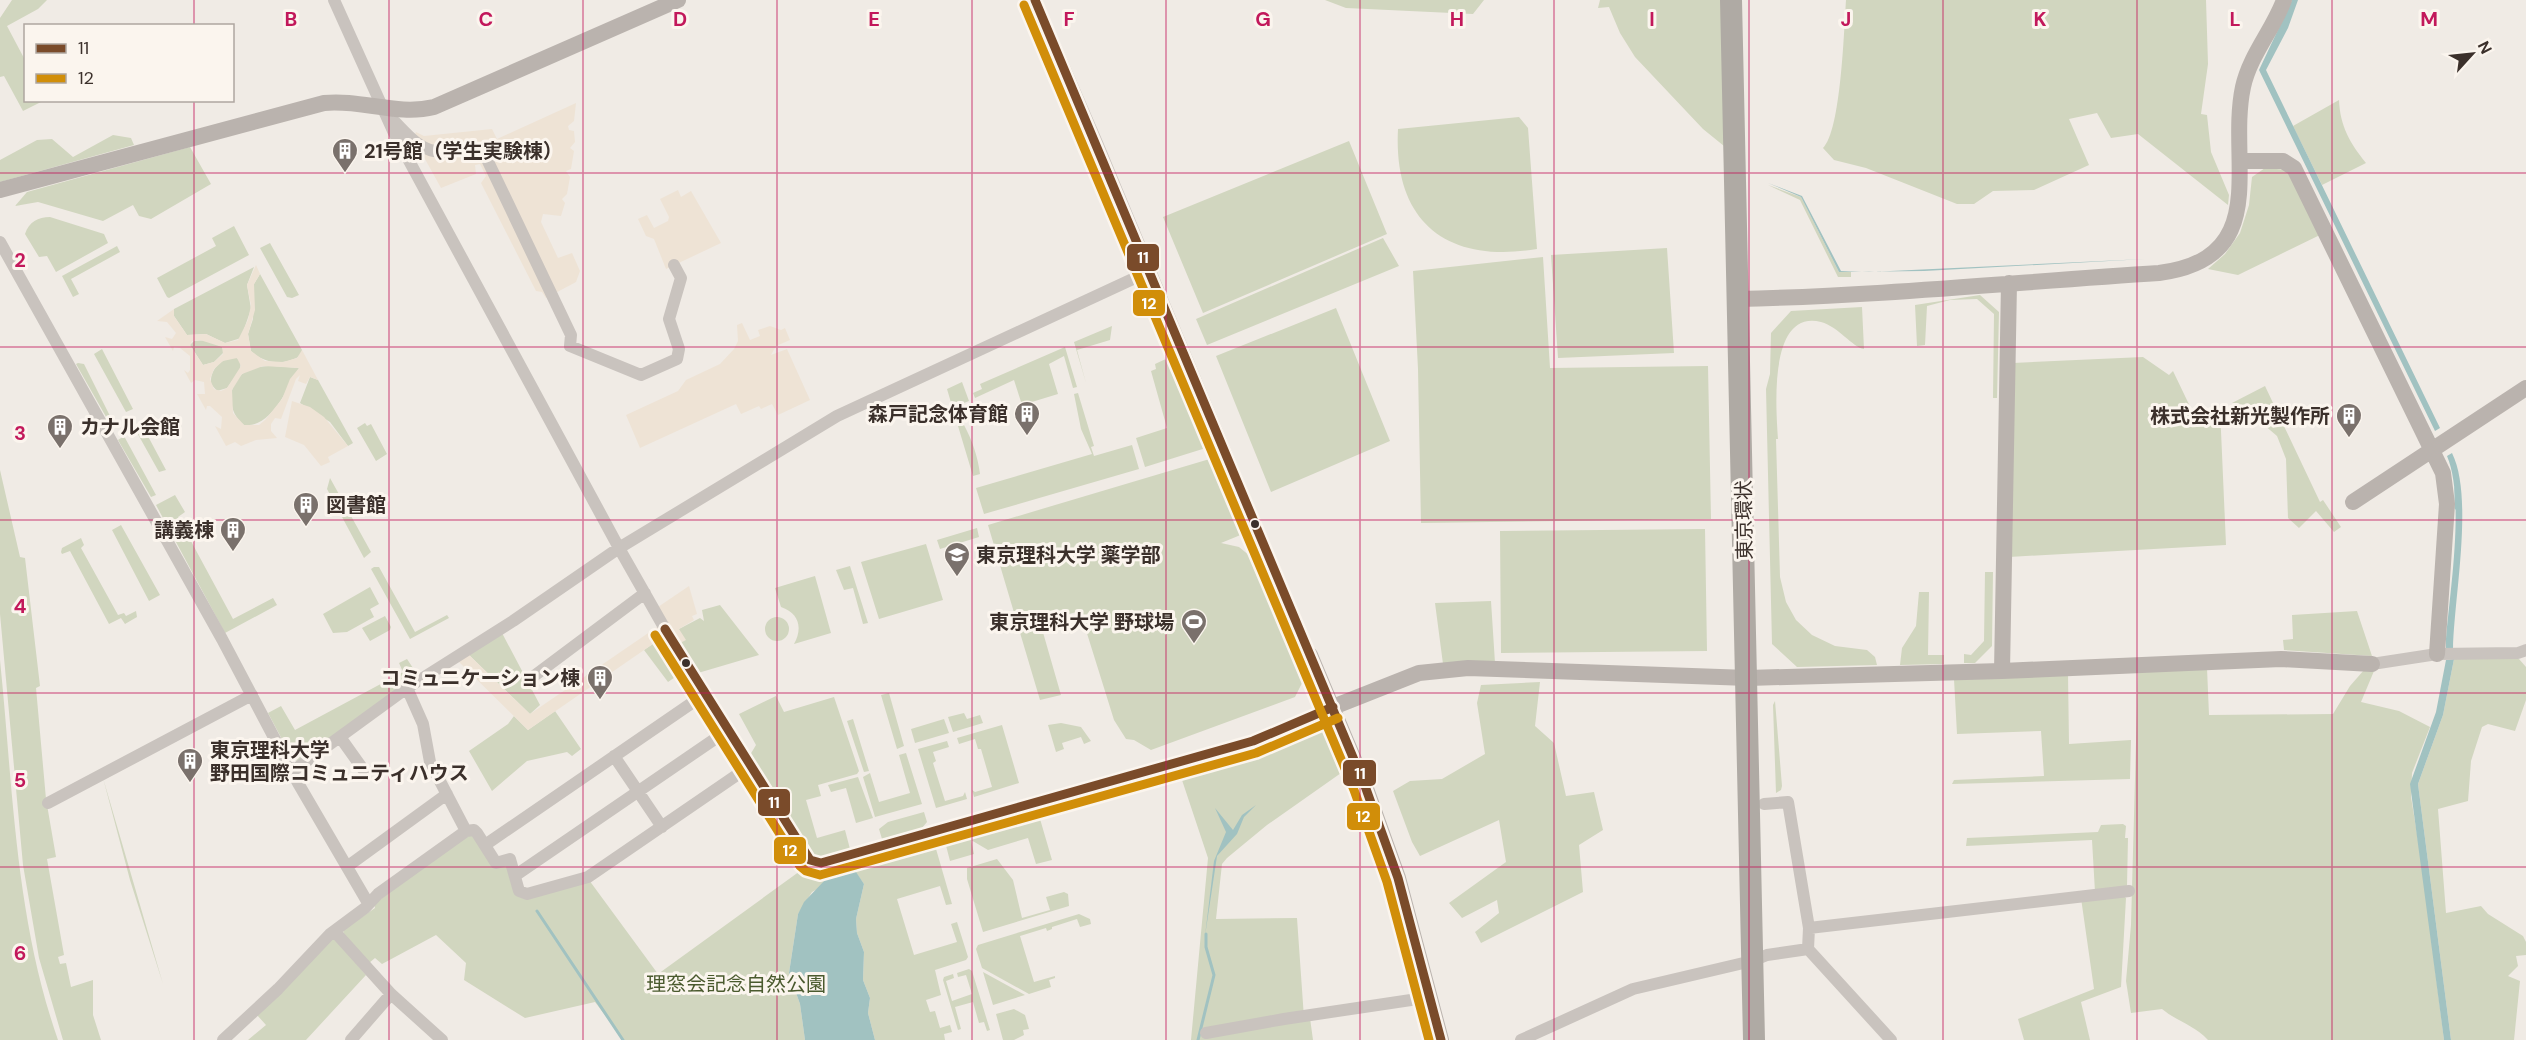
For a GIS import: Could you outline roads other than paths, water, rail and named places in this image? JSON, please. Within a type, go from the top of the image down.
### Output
[{"type":"highway","name":"東京環状","points":[[1731,0],[1745,299],[1755,678],[1759,958],[1768,1040]]},
{"type":"highway","name":"東京環状","points":[[1745,299],[1746,0]]},
{"type":"highway","name":"東京環状","points":[[1754,1040],[1764,804],[1755,678]]},
{"type":"street","points":[[334,0],[383,108],[438,214],[619,548],[705,694],[810,860],[821,863],[1252,741],[1419,673],[1468,668],[1755,678],[2002,671],[2281,659],[2372,664],[2437,654],[2518,653],[2526,650]]},
{"type":"street","points":[[0,190],[324,103],[343,102],[409,111],[434,107],[678,0]]},
{"type":"street","points":[[1035,0],[1365,786],[1398,878],[1431,997],[1440,1040]]},
{"type":"street","points":[[1745,299],[1931,291],[2008,283],[2159,273],[2177,271],[2196,263],[2210,255],[2224,241],[2236,219],[2241,195],[2240,117],[2243,87],[2254,58],[2284,0]]},
{"type":"street","points":[[395,122],[412,140],[434,151],[474,148],[483,151],[571,335],[570,346],[640,375],[672,363],[677,358],[679,349],[669,319],[681,278],[674,265]]},
{"type":"street","points":[[2241,161],[2283,160],[2294,168],[2443,472],[2446,490],[2437,654]]},
{"type":"street","points":[[0,242],[368,903]]},
{"type":"street","points":[[293,771],[407,687],[513,621],[619,548],[854,407],[1150,272]]},
{"type":"street","points":[[2002,671],[2008,283]]},
{"type":"street","points":[[2353,502],[2526,388]]},
{"type":"street","points":[[530,679],[645,593]]},
{"type":"street","points":[[407,687],[423,724],[430,762],[466,831]]},
{"type":"street","points":[[485,845],[705,694]]},
{"type":"street","points":[[48,803],[252,695]]},
{"type":"street","points":[[516,875],[728,730]]},
{"type":"street","points":[[340,737],[365,772]]},
{"type":"street","points":[[614,756],[662,827]]},
{"type":"street","points":[[223,1040],[278,989],[330,933],[335,932],[368,903],[466,831],[474,830],[496,863],[510,859],[519,891],[527,894],[588,877],[750,766]]},
{"type":"street","points":[[348,866],[447,794]]},
{"type":"street","points":[[1764,804],[1788,802],[1809,928],[1808,949],[1891,1040]]},
{"type":"street","points":[[1809,928],[2129,891]]},
{"type":"street","points":[[335,932],[391,994],[442,1040]]},
{"type":"street","points":[[1521,1040],[1633,989],[1759,958],[1808,949]]},
{"type":"street","points":[[351,1040],[391,994]]},
{"type":"street","points":[[1206,1033],[1284,1018],[1431,997]]},
{"type":"water","points":[[2292,0],[2298,0],[2288,28],[2266,70],[2440,428],[2435,431],[2259,70]]},
{"type":"water","points":[[1768,183],[1802,196],[1841,271],[1862,272],[1839,272],[1801,197]]},
{"type":"water","points":[[2145,259],[1924,271],[1879,272]]},
{"type":"water","points":[[2452,453],[2462,495],[2462,521],[2453,649],[2446,649],[2456,519],[2452,474],[2447,456]]},
{"type":"water","points":[[2454,659],[2443,715],[2418,784],[2451,1040],[2444,1040],[2410,784],[2436,712],[2446,660]]},
{"type":"water","points":[[1256,805],[1244,817],[1237,834],[1217,856],[1205,936],[1214,861],[1226,832],[1215,808],[1233,830],[1242,815]]},
{"type":"water","points":[[854,869],[864,884],[856,919],[857,933],[864,952],[863,980],[870,998],[868,1013],[875,1040],[805,1040],[800,1004],[789,973],[798,914],[804,902],[825,880]]},
{"type":"waterway","points":[[2456,488],[2456,508]]},
{"type":"waterway","points":[[537,911],[623,1040]]},
{"type":"waterway","points":[[1198,1040],[1214,975],[1206,947],[1206,934]]},
{"type":"place","name":"21号館（学生実験棟）","points":[[345,174]]},
{"type":"place","name":"森戸記念体育館","points":[[1027,437]]},
{"type":"place","name":"株式会社新光製作所","points":[[2349,439]]},
{"type":"place","name":"カナル会館","points":[[60,450]]},
{"type":"place","name":"図書館","points":[[306,528]]},
{"type":"place","name":"講義棟","points":[[233,553]]},
{"type":"place","name":"東京理科大学 薬学部","points":[[957,578]]},
{"type":"place","name":"東京理科大学 野球場","points":[[1194,645]]},
{"type":"place","name":"コミュニケーション棟","points":[[600,701]]},
{"type":"place","name":"東京理科大学 野田国際コミュニティハウス","points":[[190,784]]},
{"type":"park label","name":"理窓会記念自然公園","points":[[736,984]]}]
